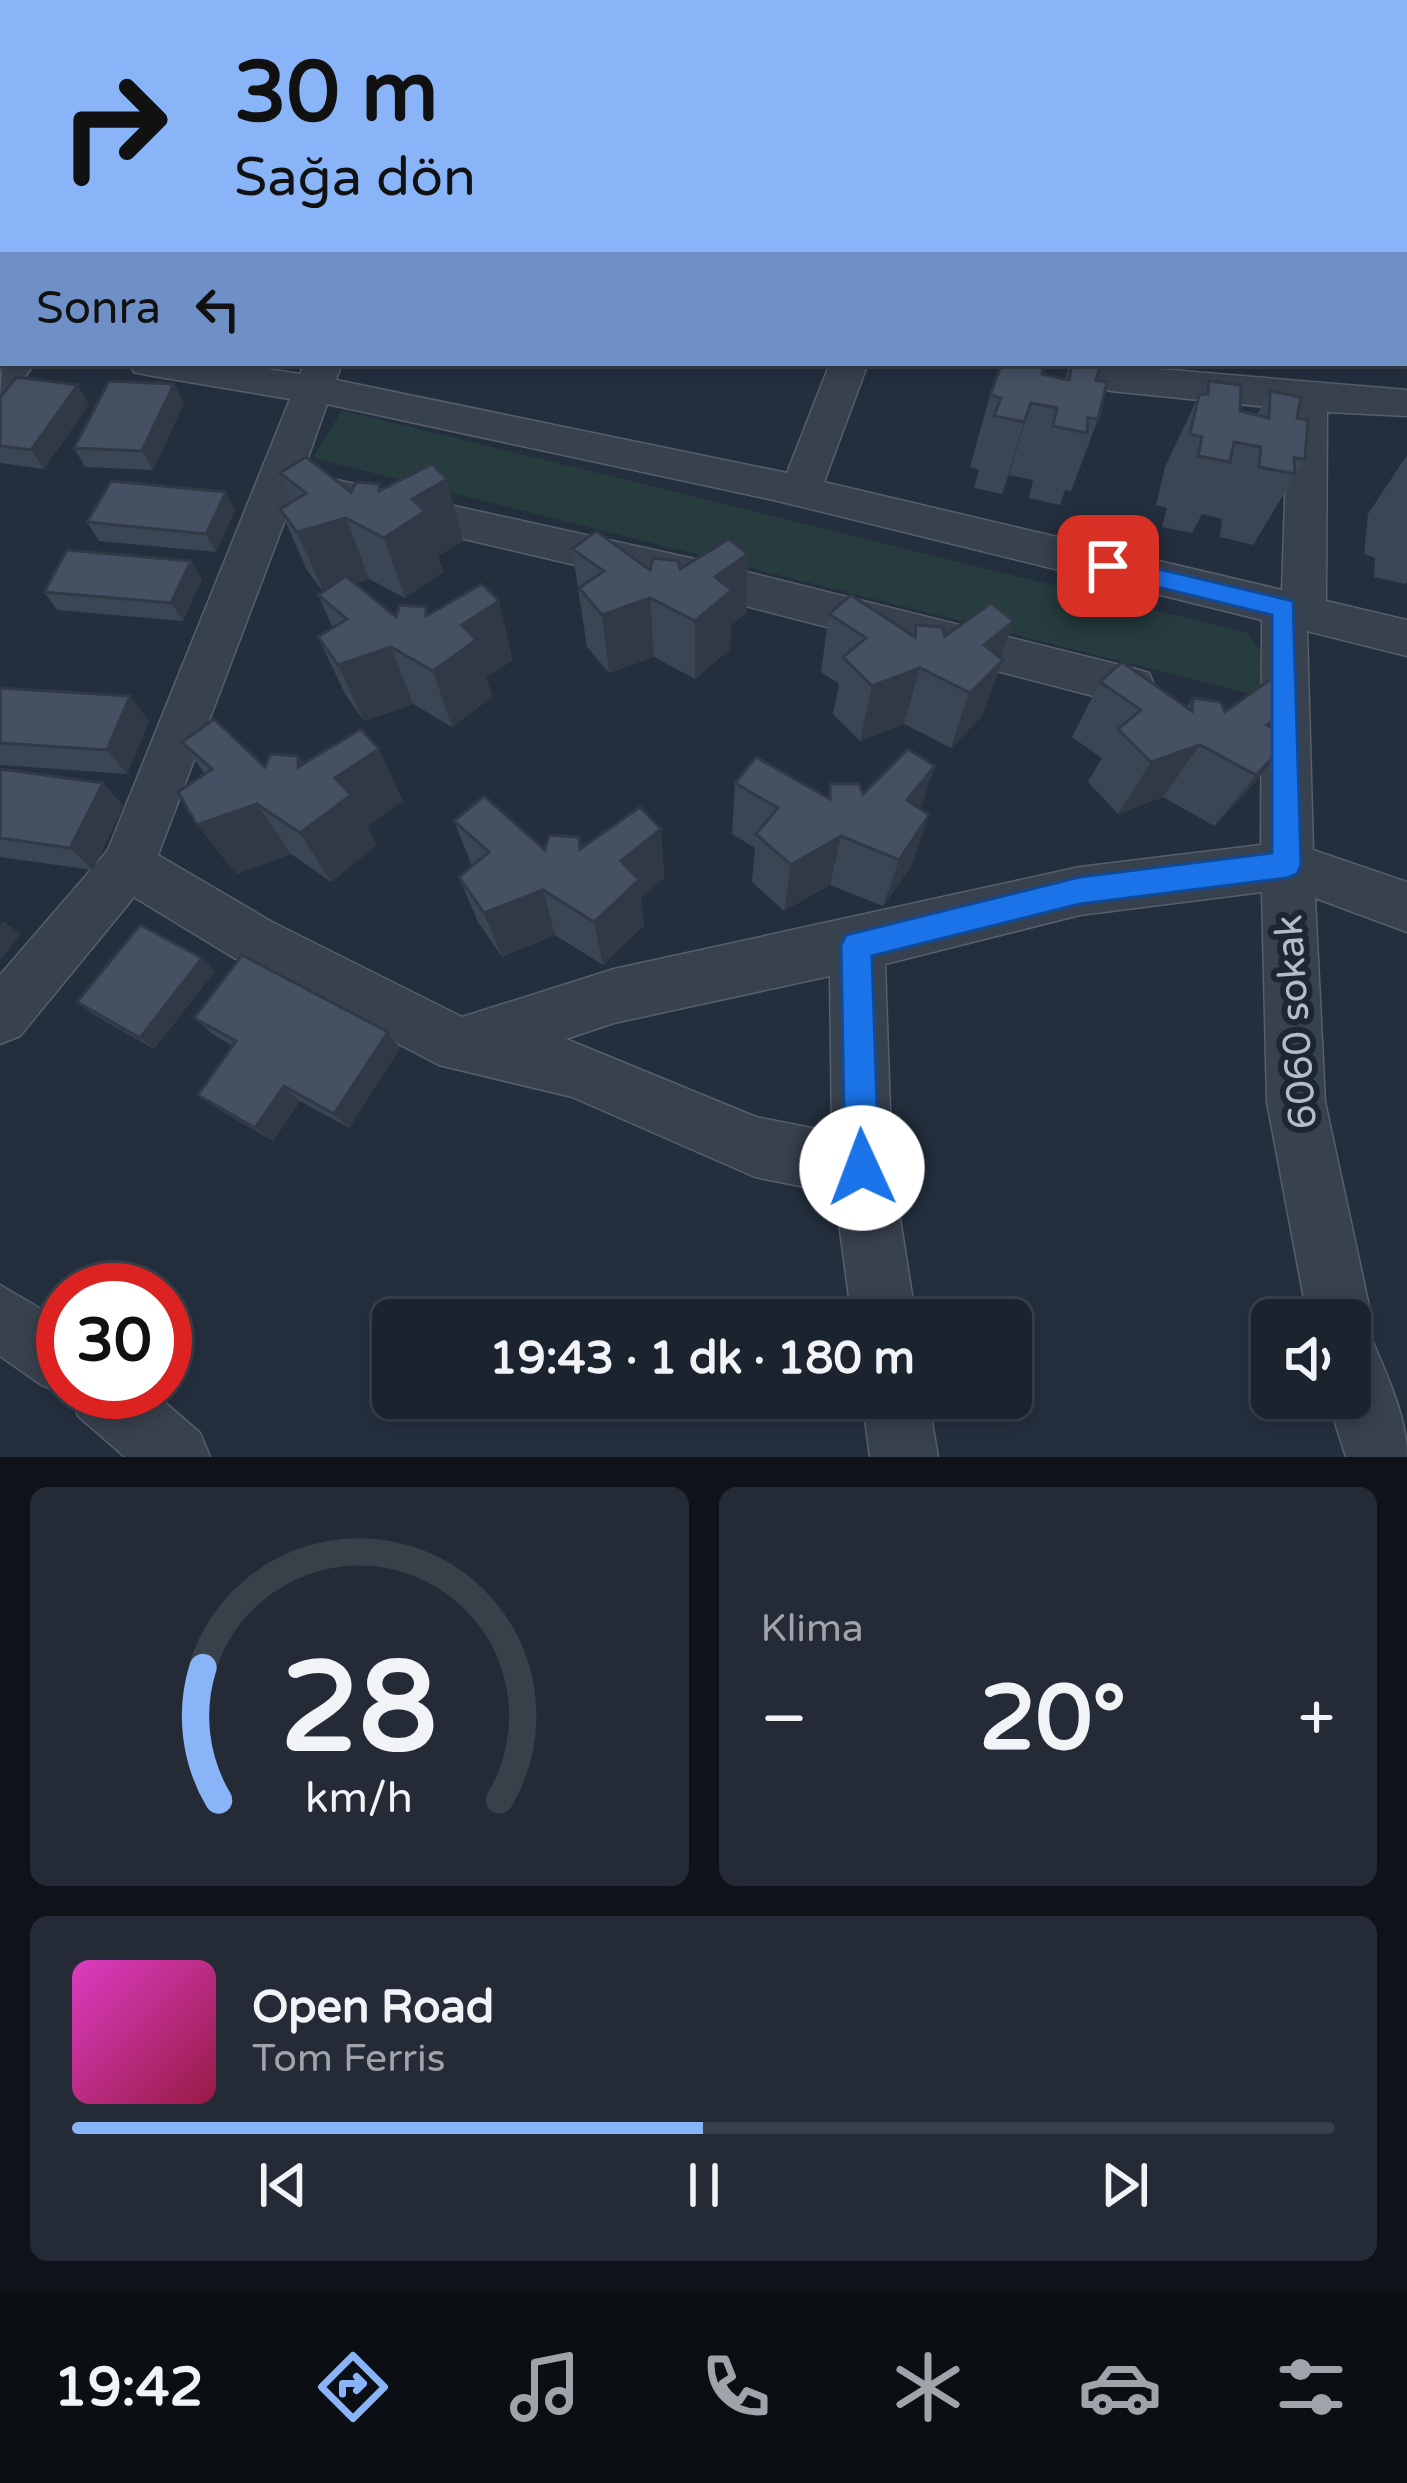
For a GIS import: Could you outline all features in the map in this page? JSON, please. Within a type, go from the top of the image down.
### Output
[{"type":"street","points":[[187,366],[319,376],[1407,638]]},
{"type":"street","points":[[800,491],[848,366]]},
{"type":"street","points":[[0,1017],[128,866],[319,376]]},
{"type":"street","points":[[1111,378],[1407,403]]},
{"type":"street","name":"6060 sokak","points":[[1309,398],[1294,611],[1287,865],[1296,1102],[1336,1299]]},
{"type":"street","points":[[282,476],[303,487],[699,578],[1132,687]]},
{"type":"street","points":[[459,1045],[614,996],[857,945],[1080,891],[1287,865],[1407,908]]},
{"type":"street","points":[[128,866],[253,940],[459,1045],[574,1069],[755,1147],[862,1168]]},
{"type":"street","points":[[857,945],[862,1168],[881,1299]]},
{"type":"street","points":[[0,1317],[36,1342]]},
{"type":"street","points":[[133,1419],[176,1457]]},
{"type":"street","points":[[899,1419],[904,1457]]},
{"type":"street","points":[[1368,1419],[1380,1457]]},
{"type":"green space","points":[[342,410],[1248,633],[1260,650],[1260,696],[313,458]]},
{"type":"building","points":[[1001,366],[1043,366],[1042,374],[1069,380],[1071,366],[1100,366],[1096,380],[1107,382],[1098,419],[1088,418],[1087,433],[1053,426],[1057,408],[1031,403],[1024,422],[994,416],[1001,398],[990,395]]},
{"type":"building","points":[[16,377],[78,385],[31,450],[0,446],[0,398]]},
{"type":"building","points":[[109,381],[174,384],[142,451],[74,448]]},
{"type":"building","points":[[1209,381],[1241,385],[1240,411],[1269,418],[1270,391],[1301,397],[1297,418],[1308,420],[1305,459],[1294,458],[1295,474],[1259,467],[1261,447],[1234,442],[1230,462],[1198,456],[1202,437],[1190,434],[1199,395],[1208,394]]},
{"type":"building","points":[[306,457],[351,492],[356,482],[379,484],[379,491],[432,464],[447,479],[412,499],[425,511],[384,538],[346,518],[297,532],[280,509],[306,493],[280,473]]},
{"type":"building","points":[[111,481],[226,492],[206,534],[87,522]]},
{"type":"building","points":[[596,531],[650,570],[653,558],[678,561],[680,569],[729,539],[748,554],[715,577],[732,590],[695,621],[650,598],[602,615],[579,588],[604,571],[572,549]]},
{"type":"building","points":[[67,550],[191,561],[171,603],[44,592]]},
{"type":"building","points":[[346,576],[396,617],[400,605],[426,607],[426,616],[482,584],[499,601],[462,625],[476,640],[433,671],[391,647],[338,665],[318,637],[347,619],[318,595]]},
{"type":"building","points":[[851,595],[915,637],[916,625],[942,627],[945,636],[991,603],[1014,621],[984,645],[1003,660],[970,693],[920,668],[872,686],[843,657],[866,638],[829,614]]},
{"type":"building","points":[[1122,662],[1192,711],[1193,698],[1221,702],[1225,712],[1271,679],[1297,699],[1267,725],[1289,741],[1256,775],[1200,745],[1151,762],[1118,729],[1141,710],[1100,682]]},
{"type":"building","points":[[0,688],[130,696],[107,750],[0,743]]},
{"type":"building","points":[[214,719],[265,767],[271,754],[298,756],[298,767],[361,729],[379,749],[335,778],[351,795],[300,833],[257,804],[197,825],[178,792],[212,769],[182,742]]},
{"type":"building","points":[[908,749],[935,766],[907,800],[929,815],[899,860],[841,836],[791,865],[756,834],[778,808],[735,783],[756,757],[830,799],[830,784],[859,784],[863,794]]},
{"type":"building","points":[[0,769],[103,783],[70,848],[0,838]]},
{"type":"building","points":[[484,796],[545,850],[549,835],[579,837],[580,849],[640,807],[661,829],[621,861],[639,880],[594,922],[543,890],[484,913],[459,877],[489,852],[454,821]]},
{"type":"building","points":[[140,925],[202,958],[140,1038],[77,1002]]},
{"type":"building","points":[[242,955],[388,1032],[334,1114],[284,1086],[255,1128],[198,1095],[236,1041],[194,1018]]},
{"type":"route","points":[[862,1168],[857,945],[1080,891],[1287,865],[1284,608],[1108,566]]}]
